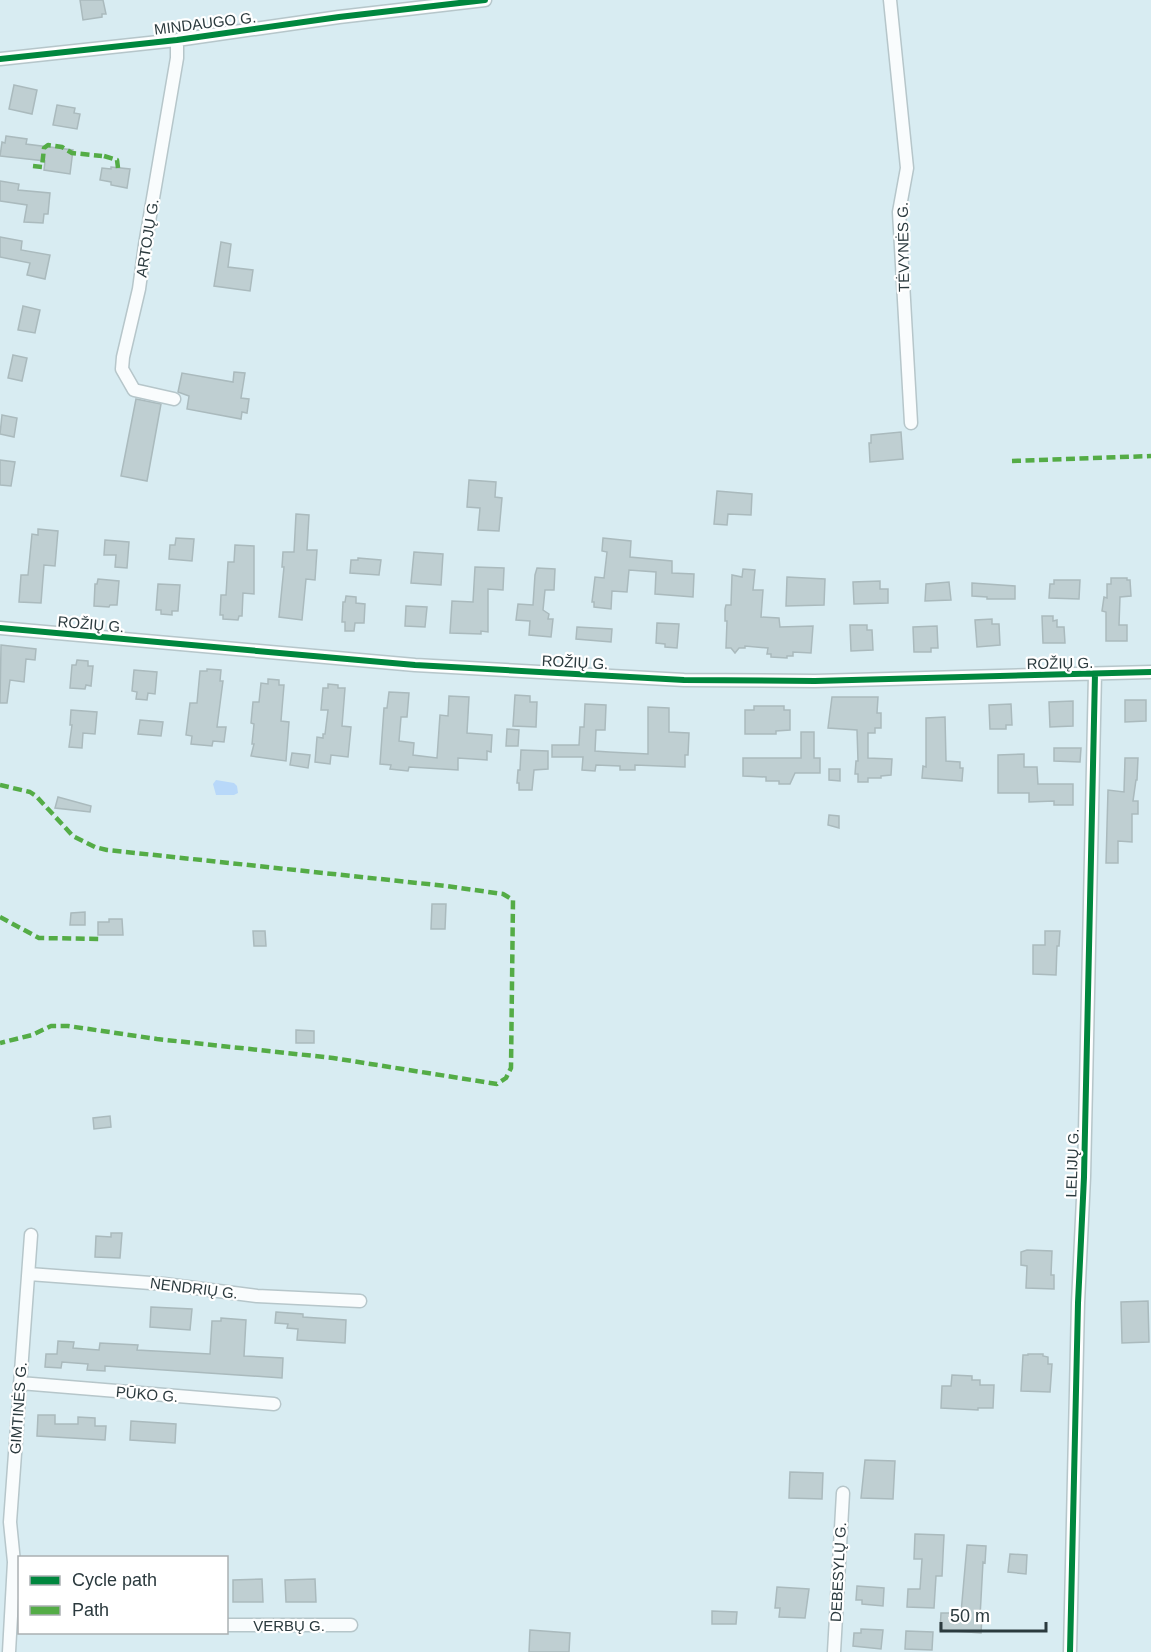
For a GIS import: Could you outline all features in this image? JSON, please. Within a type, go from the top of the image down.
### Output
[{"type":"street","name":"MINDAUGO G.","points":[[0,59],[177,40],[339,17],[485,0]]},
{"type":"street","name":"TĖVYNĖS G.","points":[[890,0],[907,168],[899,212],[911,423]]},
{"type":"street","name":"ARTOJŲ G.","points":[[174,399],[134,390],[127,380],[122,363],[139,289],[177,58],[177,40]]},
{"type":"street","name":"ROŽIŲ G.","points":[[0,628],[415,664],[684,680],[815,681],[1151,672]]},
{"type":"street","name":"LELIJŲ G.","points":[[1070,1652],[1078,1303],[1084,1177],[1095,674]]},
{"type":"street","name":"GIMTINĖS G.","points":[[9,1652],[15,1626],[14,1562],[10,1522],[31,1235]]},
{"type":"street","name":"NENDRIŲ G.","points":[[28,1274],[164,1284],[256,1296],[360,1300]]},
{"type":"street","name":"PŪKO G.","points":[[20,1383],[274,1404]]},
{"type":"street","name":"DEBESYLŲ G.","points":[[834,1652],[843,1493]]},
{"type":"street","name":"VERBŲ G.","points":[[228,1625],[351,1625]]},
{"type":"water","points":[[216,780],[234,783],[238,793],[216,795],[213,784]]},
{"type":"building","points":[[80,0],[103,0],[106,14],[102,14],[102,17],[83,20]]},
{"type":"building","points":[[14,85],[37,90],[32,114],[9,109]]},
{"type":"building","points":[[57,105],[75,108],[74,113],[80,114],[77,129],[53,125]]},
{"type":"building","points":[[6,136],[27,139],[26,144],[73,150],[70,174],[44,170],[45,161],[0,156],[2,142],[5,143]]},
{"type":"building","points":[[111,167],[130,169],[127,188],[100,180],[102,168],[111,169]]},
{"type":"building","points":[[0,181],[19,184],[18,190],[50,193],[48,214],[44,214],[43,223],[24,222],[27,205],[0,201]]},
{"type":"building","points":[[0,237],[22,241],[21,250],[50,255],[45,279],[27,275],[30,263],[0,257]]},
{"type":"building","points":[[221,242],[231,244],[228,267],[253,270],[250,291],[214,286]]},
{"type":"building","points":[[23,306],[40,310],[35,333],[18,330]]},
{"type":"building","points":[[13,355],[27,358],[22,381],[8,378]]},
{"type":"building","points":[[234,372],[245,373],[241,398],[249,399],[247,413],[242,412],[241,419],[187,409],[189,396],[178,392],[182,373],[233,382]]},
{"type":"building","points":[[136,399],[161,404],[147,481],[121,476]]},
{"type":"building","points":[[2,415],[17,418],[14,437],[0,434]]},
{"type":"building","points":[[901,432],[903,459],[870,462],[871,435]]},
{"type":"building","points":[[0,460],[15,462],[11,486],[0,485]]},
{"type":"building","points":[[469,480],[496,482],[495,497],[502,498],[499,531],[478,530],[480,508],[467,507]]},
{"type":"building","points":[[717,491],[752,494],[751,515],[728,514],[727,525],[714,524]]},
{"type":"building","points":[[296,514],[309,515],[307,550],[317,550],[315,580],[306,579],[302,620],[279,617],[284,567],[282,567],[283,552],[294,552]]},
{"type":"building","points":[[38,529],[58,531],[55,566],[44,565],[41,603],[19,602],[21,575],[28,575],[32,534],[38,535]]},
{"type":"building","points":[[176,538],[194,539],[192,561],[169,559],[170,545],[175,545]]},
{"type":"building","points":[[603,538],[631,541],[630,557],[672,561],[672,573],[694,574],[693,597],[655,594],[656,572],[629,570],[627,592],[612,591],[611,609],[594,607],[594,602],[592,602],[595,577],[604,578],[607,552],[602,551]]},
{"type":"building","points":[[105,540],[129,542],[127,568],[115,567],[116,555],[104,555]]},
{"type":"building","points":[[235,545],[254,546],[254,594],[243,593],[242,616],[239,616],[238,620],[223,619],[223,615],[220,615],[221,595],[226,595],[228,562],[234,562]]},
{"type":"building","points":[[414,552],[443,554],[441,585],[411,583]]},
{"type":"building","points":[[358,558],[381,560],[379,575],[350,573],[351,560],[358,560]]},
{"type":"building","points":[[475,567],[504,568],[503,590],[488,589],[488,632],[481,631],[481,634],[450,633],[452,601],[473,602]]},
{"type":"building","points":[[537,568],[555,569],[554,590],[545,590],[543,610],[549,614],[548,619],[553,619],[551,637],[529,635],[530,621],[516,620],[518,604],[533,605]]},
{"type":"building","points":[[743,569],[755,570],[753,590],[763,590],[761,617],[779,618],[780,627],[813,626],[811,653],[793,652],[793,656],[787,656],[787,658],[771,657],[771,654],[767,654],[768,648],[745,646],[745,648],[739,648],[735,653],[731,648],[726,648],[725,609],[726,605],[731,605],[732,575],[742,577]]},
{"type":"building","points":[[787,577],[825,579],[824,605],[786,606]]},
{"type":"building","points":[[1111,578],[1130,580],[1131,596],[1120,597],[1119,625],[1127,625],[1127,641],[1106,641],[1106,612],[1102,611],[1104,597],[1107,598],[1107,584],[1111,584]]},
{"type":"building","points":[[98,579],[119,581],[117,605],[94,606],[95,584]]},
{"type":"building","points":[[1054,580],[1080,580],[1079,599],[1049,598],[1050,584],[1054,584]]},
{"type":"building","points":[[880,581],[880,589],[888,589],[888,603],[854,604],[853,582]]},
{"type":"building","points":[[949,582],[951,600],[925,601],[926,584]]},
{"type":"building","points":[[972,583],[1015,586],[1015,599],[987,599],[987,597],[972,596]]},
{"type":"building","points":[[158,584],[180,585],[178,611],[172,611],[172,615],[161,614],[161,610],[156,610]]},
{"type":"building","points":[[346,596],[356,597],[356,603],[365,604],[364,623],[355,623],[354,631],[345,631],[345,622],[342,622],[343,602]]},
{"type":"building","points":[[406,606],[427,607],[425,627],[405,626]]},
{"type":"building","points":[[1042,616],[1053,616],[1053,621],[1057,620],[1057,627],[1064,627],[1065,643],[1043,643]]},
{"type":"building","points":[[992,619],[992,624],[999,624],[1000,645],[977,647],[975,620]]},
{"type":"building","points":[[657,623],[679,624],[677,648],[665,647],[665,644],[656,643]]},
{"type":"building","points":[[850,625],[867,625],[867,630],[872,630],[873,650],[851,651]]},
{"type":"building","points":[[937,626],[938,648],[931,648],[931,652],[914,652],[913,627]]},
{"type":"building","points":[[577,627],[612,629],[611,642],[576,639]]},
{"type":"building","points":[[1,645],[36,649],[35,660],[26,659],[24,682],[10,680],[7,703],[0,703]]},
{"type":"building","points":[[77,660],[88,661],[88,666],[93,666],[91,686],[86,685],[85,689],[70,688],[72,665],[76,665]]},
{"type":"building","points":[[207,669],[221,670],[220,681],[223,681],[217,727],[226,727],[224,742],[213,741],[212,746],[191,744],[192,736],[186,735],[190,703],[197,703],[200,671],[207,671]]},
{"type":"building","points":[[134,670],[157,672],[155,694],[148,693],[147,700],[136,699],[137,692],[132,691]]},
{"type":"building","points":[[268,679],[279,680],[279,685],[284,685],[281,721],[289,722],[286,761],[251,756],[254,744],[252,744],[254,724],[251,723],[253,702],[259,702],[261,683],[268,684]]},
{"type":"building","points":[[328,684],[345,688],[342,726],[351,727],[348,757],[331,755],[330,764],[315,762],[317,737],[323,738],[325,734],[328,710],[321,710],[323,688],[328,688]]},
{"type":"building","points":[[389,692],[409,693],[407,717],[401,717],[399,741],[414,743],[413,755],[437,758],[440,715],[448,716],[449,696],[469,697],[467,733],[492,735],[491,752],[487,751],[487,760],[458,758],[458,770],[409,767],[408,771],[390,769],[391,765],[380,764],[384,708],[387,708]]},
{"type":"building","points":[[515,695],[530,696],[530,702],[537,702],[536,727],[513,726]]},
{"type":"building","points":[[832,697],[878,697],[877,713],[881,713],[881,728],[875,728],[875,733],[868,733],[868,758],[892,759],[891,775],[868,778],[868,782],[858,782],[858,774],[855,774],[856,761],[858,761],[857,730],[828,728]]},
{"type":"building","points":[[1125,700],[1146,700],[1146,721],[1125,722]]},
{"type":"building","points":[[1073,701],[1073,726],[1050,727],[1049,702]]},
{"type":"building","points":[[585,704],[606,705],[605,730],[596,730],[595,751],[648,754],[648,707],[669,708],[669,732],[689,733],[685,767],[635,765],[635,770],[620,770],[620,766],[596,765],[595,771],[582,770],[583,757],[552,757],[552,745],[579,745],[580,727],[584,727]]},
{"type":"building","points":[[1011,704],[1012,725],[1006,725],[1006,729],[990,729],[989,705]]},
{"type":"building","points":[[754,706],[784,706],[784,710],[790,710],[790,730],[776,731],[776,734],[745,734],[745,710],[754,710]]},
{"type":"building","points":[[71,710],[97,712],[95,734],[83,733],[82,748],[69,747],[72,725],[70,725]]},
{"type":"building","points":[[945,717],[946,761],[960,762],[960,768],[963,768],[962,781],[922,778],[923,766],[926,767],[926,718]]},
{"type":"building","points":[[140,720],[163,722],[161,736],[138,734]]},
{"type":"building","points":[[507,729],[519,730],[518,746],[506,746]]},
{"type":"building","points":[[801,732],[814,732],[814,758],[820,758],[820,773],[795,773],[790,784],[766,781],[766,777],[743,776],[743,758],[801,758]]},
{"type":"building","points":[[1054,748],[1081,748],[1080,762],[1054,761]]},
{"type":"building","points":[[521,750],[548,751],[548,769],[534,770],[532,790],[519,790],[519,783],[517,783]]},
{"type":"building","points":[[292,753],[310,755],[308,768],[290,765]]},
{"type":"building","points":[[1024,754],[1024,767],[1037,767],[1038,784],[1073,784],[1073,805],[1054,805],[1054,801],[1029,802],[1029,793],[998,793],[998,755]]},
{"type":"building","points":[[1125,758],[1138,758],[1133,801],[1138,801],[1138,814],[1132,814],[1132,842],[1118,841],[1118,863],[1106,863],[1108,790],[1124,792]]},
{"type":"building","points":[[829,769],[840,769],[840,781],[829,780]]},
{"type":"building","points":[[58,797],[91,806],[90,812],[55,808]]},
{"type":"building","points":[[829,815],[839,816],[839,828],[828,825]]},
{"type":"building","points":[[432,904],[446,904],[445,929],[431,929]]},
{"type":"building","points":[[85,912],[85,925],[70,925],[71,913]]},
{"type":"building","points":[[109,919],[122,919],[123,935],[98,935],[98,922],[109,922]]},
{"type":"building","points":[[253,931],[265,931],[266,946],[254,946]]},
{"type":"building","points":[[1045,931],[1060,931],[1056,975],[1033,974],[1033,945],[1045,945]]},
{"type":"building","points":[[296,1030],[314,1031],[314,1043],[296,1043]]},
{"type":"building","points":[[110,1116],[111,1127],[94,1129],[93,1118]]},
{"type":"building","points":[[111,1233],[122,1233],[120,1258],[95,1257],[96,1236],[111,1237]]},
{"type":"building","points":[[1027,1250],[1052,1251],[1051,1275],[1054,1275],[1054,1289],[1026,1288],[1027,1266],[1021,1265],[1021,1252]]},
{"type":"building","points":[[1148,1301],[1149,1342],[1122,1343],[1121,1302]]},
{"type":"building","points":[[151,1307],[192,1309],[190,1330],[150,1327]]},
{"type":"building","points":[[276,1312],[303,1314],[303,1317],[346,1320],[345,1343],[297,1340],[298,1329],[287,1328],[288,1324],[275,1323]]},
{"type":"building","points":[[221,1318],[246,1320],[244,1356],[283,1358],[282,1378],[105,1366],[105,1371],[87,1370],[88,1364],[62,1362],[61,1368],[45,1367],[46,1354],[57,1354],[58,1341],[74,1342],[73,1348],[99,1350],[100,1343],[138,1345],[137,1350],[210,1354],[212,1321],[221,1321]]},
{"type":"building","points":[[1043,1354],[1048,1357],[1048,1364],[1052,1364],[1050,1392],[1021,1391],[1023,1355]]},
{"type":"building","points":[[952,1375],[972,1376],[972,1380],[980,1380],[980,1385],[994,1385],[993,1408],[978,1408],[978,1410],[941,1408],[942,1386],[951,1386]]},
{"type":"building","points":[[38,1415],[55,1415],[55,1424],[78,1424],[78,1417],[95,1418],[95,1426],[106,1426],[105,1440],[37,1436]]},
{"type":"building","points":[[131,1421],[176,1424],[175,1443],[130,1440]]},
{"type":"building","points":[[865,1460],[895,1461],[893,1499],[861,1498]]},
{"type":"building","points":[[790,1472],[823,1473],[822,1499],[789,1498]]},
{"type":"building","points":[[915,1534],[944,1535],[942,1576],[936,1576],[934,1608],[907,1607],[908,1589],[920,1589],[922,1559],[914,1559]]},
{"type":"building","points":[[967,1545],[986,1546],[985,1563],[983,1562],[981,1633],[940,1630],[941,1613],[961,1613]]},
{"type":"building","points":[[1010,1554],[1027,1555],[1026,1574],[1008,1572]]},
{"type":"building","points":[[262,1579],[263,1602],[233,1602],[233,1580]]},
{"type":"building","points":[[315,1579],[316,1602],[286,1602],[285,1580]]},
{"type":"building","points":[[857,1586],[884,1588],[883,1606],[862,1604],[862,1600],[856,1600]]},
{"type":"building","points":[[777,1587],[809,1589],[805,1618],[779,1617],[780,1608],[775,1608]]},
{"type":"building","points":[[712,1611],[737,1612],[736,1624],[712,1624]]},
{"type":"building","points":[[861,1629],[883,1630],[881,1649],[853,1646],[854,1633],[861,1633]]},
{"type":"building","points":[[530,1630],[570,1633],[569,1652],[529,1652]]},
{"type":"building","points":[[906,1631],[933,1632],[932,1650],[905,1649]]},
{"type":"marked path","points":[[33,166],[42,167],[44,148],[48,145],[62,147],[72,153],[102,156]]},
{"type":"marked path","points":[[104,156],[117,160],[118,168]]},
{"type":"marked path","points":[[1012,461],[1151,456]]},
{"type":"marked path","points":[[0,785],[30,792],[73,836],[107,850],[446,886],[503,894],[513,900],[511,1068],[506,1078],[497,1084],[333,1058],[157,1039],[68,1026],[51,1026],[32,1035],[0,1043]]},
{"type":"marked path","points":[[0,917],[39,938],[101,939]]},
{"type":"cycle path","points":[[0,59],[177,40],[339,17],[485,0]]},
{"type":"cycle path","points":[[0,628],[415,665],[684,680],[815,681],[1151,672]]},
{"type":"cycle path","points":[[1070,1652],[1078,1303],[1084,1177],[1095,674]]}]
